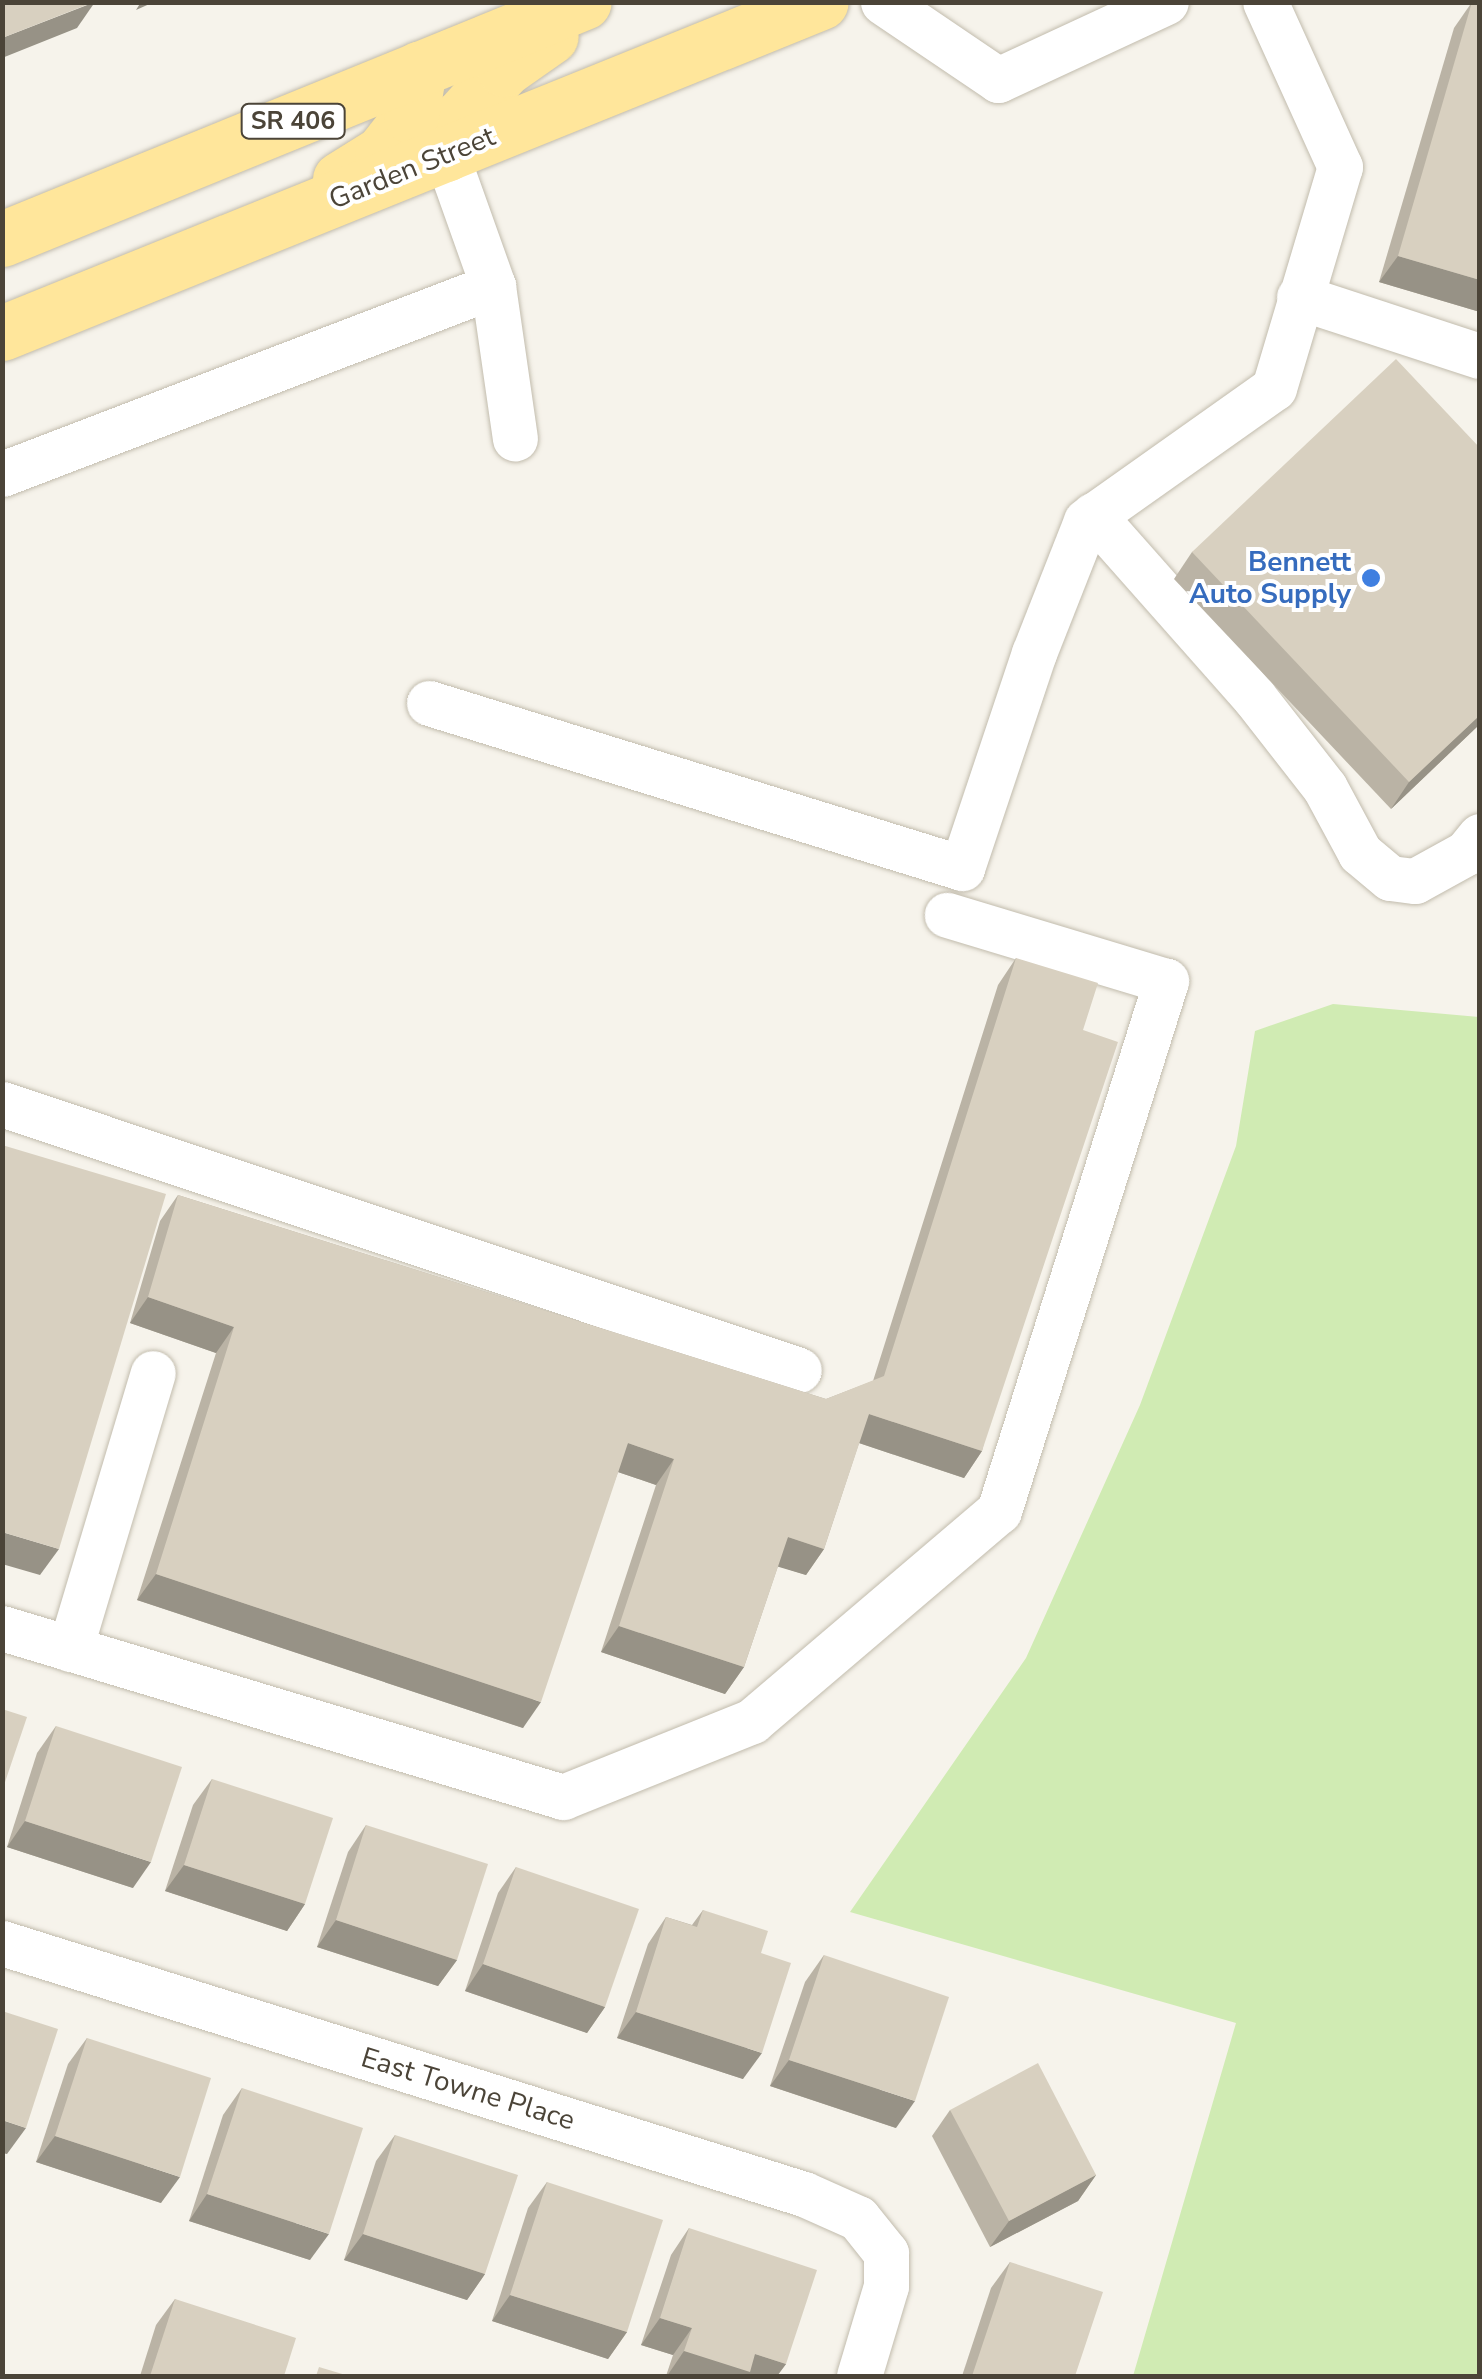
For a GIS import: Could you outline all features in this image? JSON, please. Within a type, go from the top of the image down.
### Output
[{"type":"main road","name":"SR 406","points":[[2,239],[584,2]]},
{"type":"main road","points":[[446,154],[460,118],[504,69],[599,2]]},
{"type":"main road","name":"Garden Street","points":[[2,333],[820,2]]},
{"type":"main road","points":[[252,233],[382,153],[411,116],[418,69]]},
{"type":"street","points":[[883,2],[998,80],[1166,2]]},
{"type":"street","points":[[430,703],[962,868],[1034,653],[1086,521],[1274,388],[1340,167],[1265,2]]},
{"type":"street","points":[[446,154],[493,286],[515,438]]},
{"type":"street","points":[[2,474],[493,286]]},
{"type":"street","points":[[1299,297],[1480,356]]},
{"type":"street","points":[[1093,516],[1254,697],[1325,788],[1360,853],[1390,878],[1415,881],[1466,853],[1480,836]]},
{"type":"street","points":[[2,1628],[563,1797],[752,1721],[998,1511],[1166,980],[947,914]]},
{"type":"street","points":[[2,1104],[799,1370]]},
{"type":"street","points":[[70,1648],[153,1373]]},
{"type":"street","name":"East Towne Place","points":[[2,1943],[804,2194],[858,2218],[886,2252],[886,2286],[859,2376]]},
{"type":"green space","points":[[1333,1004],[1479,1017],[1479,2376],[1133,2376],[1236,2023],[850,1912],[1026,1658],[1140,1405],[1236,1146],[1255,1031]]},
{"type":"building","points":[[2,2],[94,2],[2,38]]},
{"type":"building","points":[[1472,2],[1480,3],[1480,280],[1398,256]]},
{"type":"building","points":[[1396,359],[1480,448],[1480,715],[1409,782],[1192,552]]},
{"type":"building","points":[[1016,958],[1098,983],[1083,1030],[1118,1042],[982,1451],[869,1414],[824,1549],[788,1537],[744,1667],[619,1626],[674,1459],[628,1443],[541,1702],[156,1574],[234,1327],[148,1297],[178,1195],[826,1399],[884,1376]]},
{"type":"building","points":[[2,1145],[166,1194],[59,1549],[2,1532]]},
{"type":"building","points":[[2,1709],[27,1717],[2,1791]]},
{"type":"building","points":[[56,1726],[182,1767],[151,1862],[25,1821]]},
{"type":"building","points":[[212,1779],[333,1818],[305,1904],[184,1865]]},
{"type":"building","points":[[366,1825],[488,1864],[457,1960],[336,1920]]},
{"type":"building","points":[[516,1867],[639,1909],[605,2007],[483,1964]]},
{"type":"building","points":[[703,1910],[768,1931],[761,1953],[791,1963],[762,2053],[636,2012],[666,1917],[697,1927]]},
{"type":"building","points":[[824,1955],[949,1997],[915,2101],[789,2060]]},
{"type":"building","points":[[2,2011],[58,2029],[26,2128],[2,2120]]},
{"type":"building","points":[[87,2038],[211,2078],[180,2177],[55,2136]]},
{"type":"building","points":[[1038,2063],[1096,2175],[1009,2221],[950,2110]]},
{"type":"building","points":[[242,2088],[363,2128],[329,2234],[207,2194]]},
{"type":"building","points":[[395,2135],[518,2175],[485,2274],[363,2234]]},
{"type":"building","points":[[547,2182],[663,2220],[627,2332],[510,2295]]},
{"type":"building","points":[[689,2228],[817,2270],[786,2364],[755,2354],[750,2372],[684,2351],[692,2328],[660,2318]]},
{"type":"building","points":[[1010,2262],[1103,2292],[1075,2376],[972,2376]]},
{"type":"building","points":[[175,2299],[296,2338],[284,2376],[150,2376]]},
{"type":"building","points":[[319,2367],[349,2376],[316,2376]]},
{"type":"place","name":"Bennett Auto Supply","points":[[1371,578]]}]
